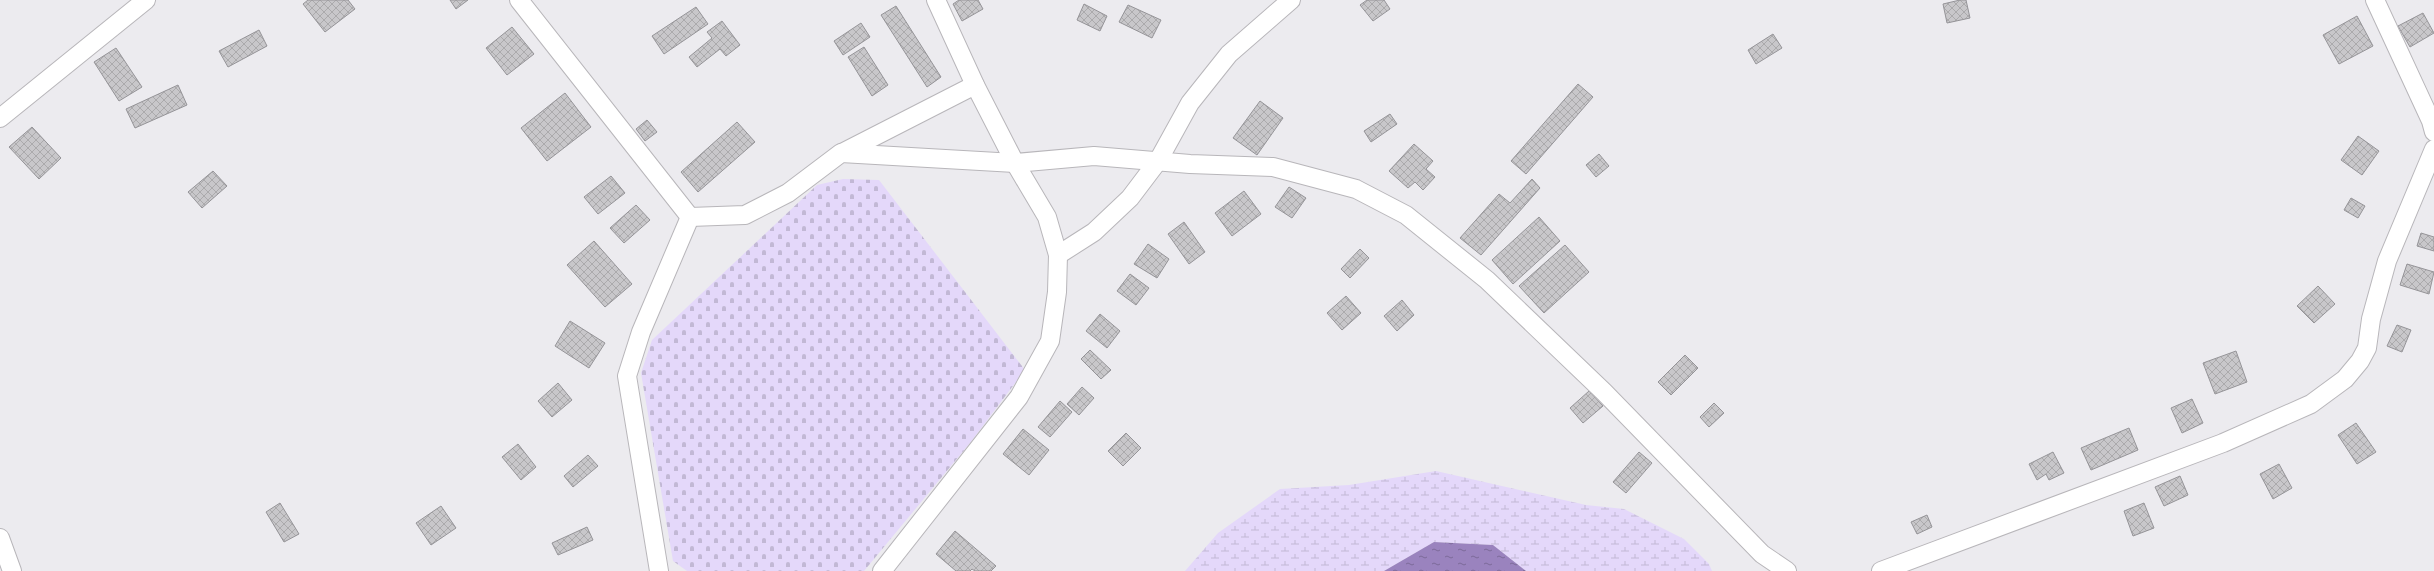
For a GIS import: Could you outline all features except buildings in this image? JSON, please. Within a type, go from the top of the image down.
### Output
[{"type":"street","points":[[0,118],[146,0]]},
{"type":"street","points":[[519,0],[690,217]]},
{"type":"street","points":[[882,571],[1019,397],[1050,341],[1057,292],[1058,255],[1047,217],[1015,162],[975,85],[936,0]]},
{"type":"street","points":[[1058,255],[1094,232],[1130,198],[1158,161],[1190,103],[1228,54],[1291,0]]},
{"type":"street","points":[[2375,0],[2431,121],[2434,132]]},
{"type":"street","points":[[690,217],[745,215],[788,193],[841,153],[975,85]]},
{"type":"street","points":[[1881,571],[2223,443],[2311,404],[2345,378],[2360,361],[2366,348],[2373,312],[2387,261],[2434,149]]},
{"type":"street","points":[[841,153],[1015,162],[1094,156],[1274,167],[1356,189],[1406,215],[1487,280],[1604,392],[1762,554],[1787,571]]},
{"type":"street","points":[[659,571],[627,376],[641,332],[690,217]]},
{"type":"street","points":[[0,538],[12,571]]},
{"type":"green space","points":[[843,179],[879,180],[1025,370],[970,443],[864,571],[687,571],[673,561],[641,373],[652,340],[817,185]]},
{"type":"green space","points":[[1436,471],[1586,505],[1624,509],[1684,539],[1709,564],[1712,571],[1526,571],[1493,545],[1434,542],[1384,571],[1185,571],[1218,533],[1280,489],[1349,485]]},
{"type":"water","points":[[1434,542],[1493,545],[1526,571],[1384,571]]}]
